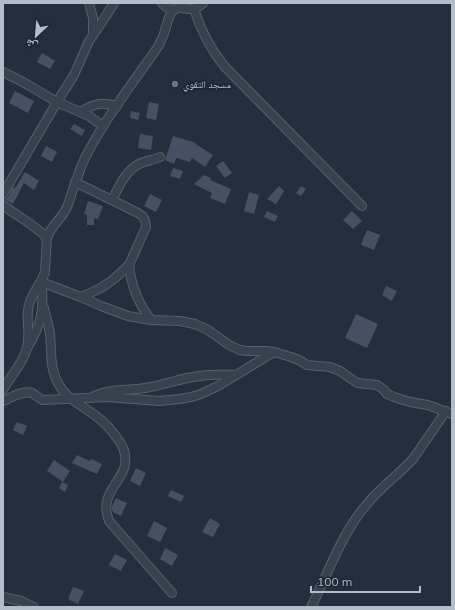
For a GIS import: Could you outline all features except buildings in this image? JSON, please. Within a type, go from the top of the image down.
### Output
[{"type":"street","points":[[89,3],[93,18],[93,35]]},
{"type":"street","points":[[3,194],[78,69],[85,48],[114,3]]},
{"type":"street","points":[[156,3],[163,4],[172,11]]},
{"type":"street","points":[[27,348],[28,307],[45,272],[47,238],[52,227],[68,206],[75,182],[85,159],[103,126],[159,45],[172,11],[180,8],[194,9],[203,3]]},
{"type":"street","points":[[194,9],[206,40],[224,67],[362,206]]},
{"type":"street","points":[[3,72],[57,102],[89,116],[103,126]]},
{"type":"street","points":[[81,112],[89,106],[98,103],[108,103],[117,106]]},
{"type":"street","points":[[112,200],[130,170],[139,164],[160,157]]},
{"type":"street","points":[[75,182],[142,215],[146,222],[146,227],[129,265],[107,284],[81,297]]},
{"type":"street","points":[[3,205],[36,227],[47,238]]},
{"type":"street","points":[[129,265],[135,294],[151,320]]},
{"type":"street","points":[[41,282],[119,313],[151,320],[180,321],[202,326],[229,345],[240,350],[274,352],[291,357],[307,365],[330,367],[340,371],[358,383],[377,385],[387,394],[394,397],[410,402],[428,405],[449,413],[413,459],[377,492],[358,516],[342,541],[311,607]]},
{"type":"street","points":[[3,390],[20,365],[38,328],[43,305],[41,282]]},
{"type":"street","points":[[43,305],[50,336],[52,368],[59,385],[65,393],[105,424],[124,448],[124,469],[107,498],[105,506],[109,521],[172,593]]},
{"type":"street","points":[[3,401],[22,393],[32,393],[39,399],[43,400],[89,397],[148,400],[180,399],[191,397],[210,390],[226,382],[274,352]]},
{"type":"street","points":[[89,397],[106,391],[145,388],[200,376],[216,374],[236,375]]},
{"type":"street","points":[[3,597],[21,601],[34,607]]},
{"type":"place","name":"مسجد التقوي","points":[[175,84]]}]
